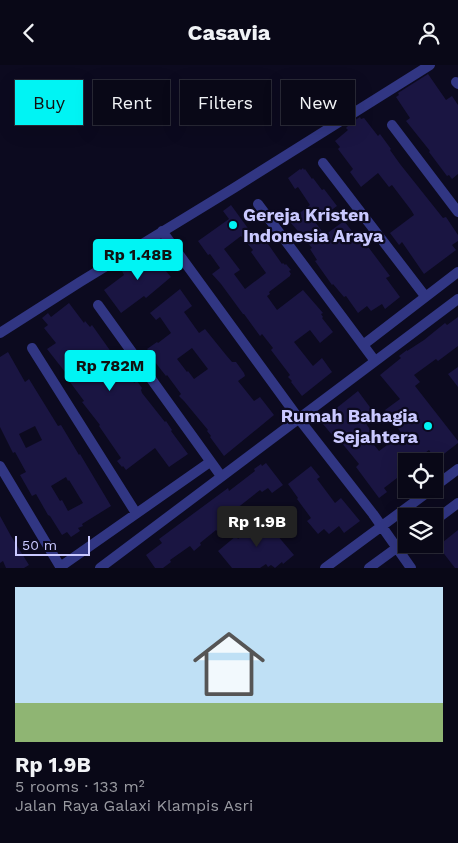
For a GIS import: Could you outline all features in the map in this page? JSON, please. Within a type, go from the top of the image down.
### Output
[{"type":"street","points":[[0,333],[430,65]]},
{"type":"street","points":[[392,125],[458,212]]},
{"type":"street","points":[[323,163],[425,296]]},
{"type":"street","points":[[258,204],[375,361]]},
{"type":"street","points":[[162,231],[299,419],[411,568]]},
{"type":"street","points":[[364,345],[458,272]]},
{"type":"street","points":[[100,568],[458,299]]},
{"type":"street","points":[[98,305],[221,476]]},
{"type":"street","points":[[32,348],[136,513]]},
{"type":"street","points":[[0,466],[61,568],[210,462]]},
{"type":"street","points":[[443,480],[458,469]]},
{"type":"street","points":[[325,568],[419,498]]},
{"type":"street","points":[[443,514],[458,503]]},
{"type":"street","points":[[369,568],[396,548]]},
{"type":"building","points":[[428,74],[446,100],[452,96],[458,105],[458,174],[452,179],[449,175],[447,176],[406,121],[410,118],[396,97],[399,95],[398,93]]},
{"type":"building","points":[[360,117],[361,119],[364,118],[378,136],[380,134],[400,164],[443,218],[446,217],[458,235],[458,241],[452,245],[456,250],[424,274],[402,242],[399,245],[390,233],[414,215],[411,210],[392,185],[389,187],[378,173],[361,187],[350,172],[353,169],[338,149],[340,147],[335,141],[348,130],[346,128],[347,125],[355,125],[355,120]]},
{"type":"building","points":[[303,168],[322,190],[324,189],[337,206],[315,222],[325,235],[344,221],[356,236],[358,237],[362,234],[368,242],[366,244],[390,276],[386,278],[400,297],[385,309],[382,304],[371,311],[367,306],[358,313],[346,296],[344,297],[332,285],[315,261],[317,260],[310,249],[312,248],[286,217],[293,211],[297,215],[310,205],[298,187],[295,189],[288,178]]},
{"type":"building","points":[[231,205],[255,238],[261,234],[282,264],[286,264],[291,270],[289,271],[290,276],[269,292],[270,294],[267,296],[277,310],[303,290],[323,313],[321,314],[322,318],[333,332],[320,343],[310,330],[294,342],[313,366],[322,358],[332,372],[302,396],[288,377],[290,375],[271,350],[273,348],[262,334],[260,336],[212,274],[220,268],[198,241],[229,219],[223,211]],"holes":[[[241,236],[253,250],[251,252],[266,273],[245,289],[234,274],[240,270],[224,249]]]},
{"type":"building","points":[[150,248],[154,255],[156,254],[162,262],[161,265],[171,277],[146,298],[144,296],[121,313],[104,290],[124,275],[121,269]]},
{"type":"building","points":[[180,289],[192,306],[184,312],[199,333],[205,329],[232,362],[236,362],[245,376],[238,381],[254,401],[260,397],[274,415],[224,456],[210,437],[208,430],[179,396],[181,394],[147,352],[149,351],[147,349],[171,333],[160,317],[156,320],[150,313]],"holes":[[[192,348],[208,369],[194,379],[177,359]]]},
{"type":"building","points":[[69,303],[84,323],[85,321],[90,327],[92,325],[131,380],[134,383],[137,381],[142,388],[142,393],[166,421],[188,454],[169,467],[155,448],[126,470],[117,461],[121,458],[100,425],[82,402],[84,401],[67,378],[69,377],[47,349],[56,343],[44,328],[48,325],[42,318],[48,313],[51,317]]},
{"type":"building","points":[[458,317],[458,346],[438,361],[436,359],[414,375],[420,382],[415,386],[458,443],[443,455],[443,453],[431,453],[429,450],[425,453],[398,453],[398,479],[384,488],[387,492],[379,498],[356,467],[359,464],[323,424],[326,421],[324,418],[358,391],[375,414],[365,422],[371,431],[366,435],[379,451],[402,434],[385,410],[400,399],[380,375],[401,358],[399,356],[407,350],[424,340],[445,323],[447,325]]},
{"type":"building","points":[[8,352],[25,382],[29,379],[58,426],[61,425],[80,454],[111,506],[82,524],[83,526],[78,528],[80,531],[71,537],[67,532],[62,535],[36,494],[32,496],[20,475],[26,472],[15,452],[13,453],[0,427],[0,357]],"holes":[[[35,426],[42,440],[26,448],[19,434]],[[66,477],[83,503],[68,511],[51,486]]]},
{"type":"building","points":[[458,367],[458,387],[448,374]]},
{"type":"building","points":[[266,463],[283,485],[272,493],[268,488],[262,492],[260,490],[236,509],[239,512],[200,543],[201,545],[194,551],[190,546],[170,560],[171,562],[163,568],[155,568],[146,555],[162,543],[159,539],[228,488],[229,491],[261,464],[262,466]]},
{"type":"building","points":[[311,466],[320,477],[317,479],[335,503],[341,498],[360,521],[344,533],[339,526],[329,534],[324,529],[318,534],[307,521],[311,518],[288,484]]},
{"type":"building","points":[[0,516],[29,565],[24,568],[6,568],[3,561],[0,563]]},
{"type":"building","points":[[265,517],[294,555],[275,568],[271,565],[268,567],[266,564],[260,568],[232,568],[218,551],[236,536],[238,539]]},
{"type":"building","points":[[458,530],[458,568],[455,568],[443,552],[443,542]]},
{"type":"place","name":"Gereja Kristen Indonesia Araya","points":[[233,225]]},
{"type":"place","name":"Rumah Bahagia Sejahtera","points":[[428,426]]}]
